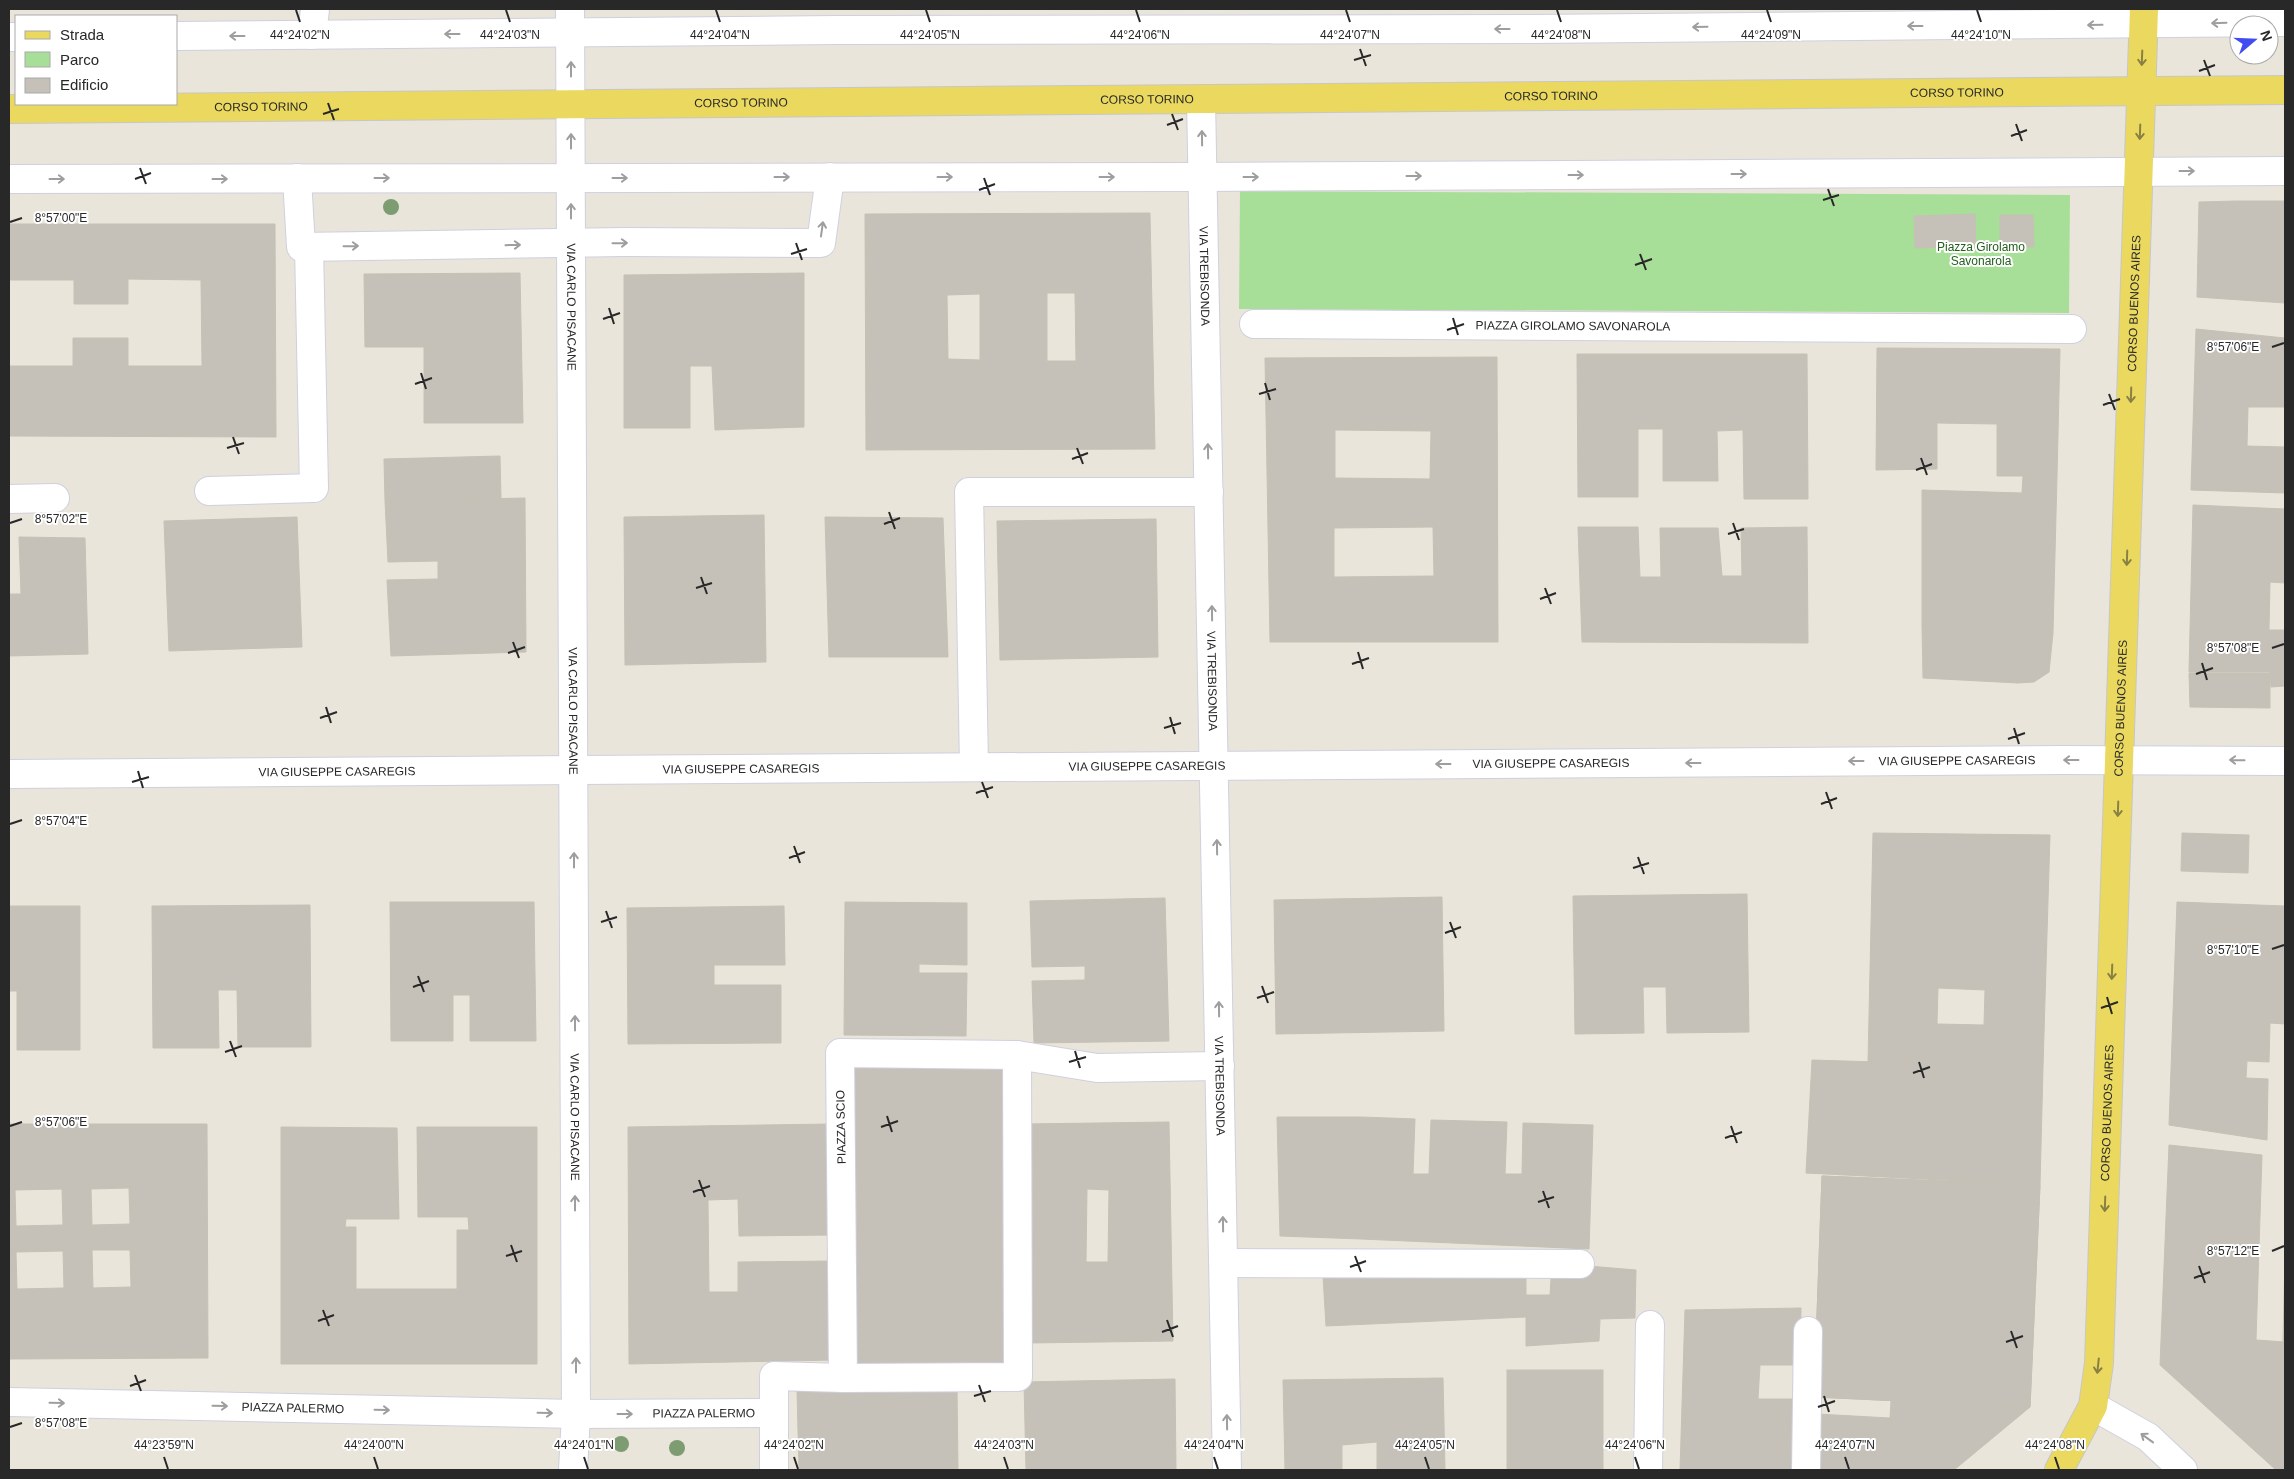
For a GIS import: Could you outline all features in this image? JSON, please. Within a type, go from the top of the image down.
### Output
[{"type":"main road","name":"CORSO BUENOS AIRES","points":[[2093,1406],[2099,1362],[2144,16]]},
{"type":"main road","name":"CORSO TORINO","points":[[9,109],[2285,90]]},
{"type":"main road","points":[[2059,1470],[2093,1406]]},
{"type":"street","points":[[178,36],[313,22],[2144,16],[2285,22]]},
{"type":"street","name":"VIA CARLO PISACANE","points":[[570,21],[576,1414]]},
{"type":"street","name":"VIA TREBISONDA","points":[[1201,100],[1227,1470]]},
{"type":"street","points":[[9,179],[1202,177],[2285,171]]},
{"type":"street","points":[[297,178],[300,247],[820,243],[830,177]]},
{"type":"street","points":[[209,491],[314,488],[309,246]]},
{"type":"street","name":"PIAZZA GIROLAMO SAVONAROLA","points":[[1254,324],[2072,329]]},
{"type":"street","points":[[974,767],[969,492],[1209,492]]},
{"type":"street","points":[[9,499],[55,498]]},
{"type":"street","name":"VIA GIUSEPPE CASAREGIS","points":[[9,774],[2285,761]]},
{"type":"street","name":"PIAZZA SCIO","points":[[843,1378],[840,1053],[1017,1055],[1097,1068],[1220,1066]]},
{"type":"street","points":[[774,1413],[774,1376],[843,1378],[1018,1377],[1017,1055]]},
{"type":"street","points":[[1224,1263],[1580,1264]]},
{"type":"street","points":[[1648,1470],[1650,1324]]},
{"type":"street","points":[[1806,1470],[1808,1331]]},
{"type":"street","name":"PIAZZA PALERMO","points":[[9,1402],[576,1414],[774,1413],[774,1470]]},
{"type":"street","points":[[2093,1406],[2148,1437],[2184,1470]]},
{"type":"street","points":[[573,1470],[576,1414]]},
{"type":"green space","name":"Piazza Girolamo Savonarola","points":[[1240,191],[2070,195],[2069,313],[1239,309]]},
{"type":"building","points":[[2285,201],[2285,303],[2197,297],[2199,202]]},
{"type":"building","points":[[1150,213],[1155,449],[866,450],[865,214]],"holes":[[[1047,293],[1075,293],[1076,361],[1047,361]],[[980,294],[980,360],[948,359],[947,295]]]},
{"type":"building","points":[[1975,214],[1976,247],[1915,248],[1914,216]]},
{"type":"building","points":[[2000,215],[2033,215],[2034,247],[2000,247]]},
{"type":"building","points":[[9,224],[275,224],[276,437],[9,436],[9,366],[73,366],[73,338],[128,338],[128,366],[202,366],[201,280],[128,279],[128,304],[74,304],[74,280],[9,280]]},
{"type":"building","points":[[520,273],[523,423],[424,423],[424,347],[365,347],[364,274]]},
{"type":"building","points":[[804,273],[804,427],[715,430],[712,366],[690,366],[690,428],[624,428],[624,275]]},
{"type":"building","points":[[2196,329],[2285,338],[2285,407],[2248,407],[2247,446],[2285,447],[2285,493],[2191,490]]},
{"type":"building","points":[[1877,348],[2060,349],[2057,476],[1997,476],[1997,424],[1937,423],[1937,469],[1876,470]]},
{"type":"building","points":[[1577,354],[1807,354],[1808,499],[1744,499],[1743,430],[1717,431],[1718,481],[1663,481],[1663,429],[1638,429],[1638,497],[1578,497]]},
{"type":"building","points":[[1497,357],[1498,642],[1270,642],[1265,358]],"holes":[[[1335,430],[1431,431],[1430,479],[1335,478]],[[1433,527],[1434,576],[1334,577],[1334,528]]]},
{"type":"building","points":[[500,456],[501,498],[385,501],[384,459]]},
{"type":"building","points":[[2023,476],[2057,476],[2053,633],[1922,625],[1922,490],[2022,493]]},
{"type":"building","points":[[525,498],[526,652],[391,656],[387,580],[438,579],[438,561],[388,562],[385,501]]},
{"type":"building","points":[[2193,505],[2285,509],[2285,583],[2270,582],[2269,630],[2285,630],[2285,686],[2271,687],[2270,672],[2189,672]]},
{"type":"building","points":[[764,515],[766,662],[625,665],[624,517]]},
{"type":"building","points":[[297,517],[302,647],[169,651],[164,521]]},
{"type":"building","points":[[825,517],[943,518],[948,657],[829,657]]},
{"type":"building","points":[[1156,519],[1158,657],[1000,660],[997,521]]},
{"type":"building","points":[[1578,527],[1638,527],[1640,577],[1661,577],[1660,528],[1718,528],[1722,576],[1742,576],[1741,528],[1807,527],[1808,643],[1582,642]]},
{"type":"building","points":[[19,537],[85,538],[88,654],[9,656],[9,594],[21,594]]},
{"type":"building","points":[[1922,625],[2053,633],[2049,672],[2034,682],[2018,683],[1923,678]]},
{"type":"building","points":[[2189,673],[2270,673],[2270,708],[2190,707]]},
{"type":"building","points":[[1873,833],[2050,835],[2043,1067],[1868,1062]],"holes":[[[1938,988],[1985,990],[1984,1025],[1937,1024]]]},
{"type":"building","points":[[2182,833],[2249,835],[2248,873],[2181,871]]},
{"type":"building","points":[[1747,894],[1749,1032],[1667,1033],[1666,987],[1643,987],[1644,1033],[1575,1034],[1573,896]]},
{"type":"building","points":[[1442,897],[1444,1031],[1276,1034],[1274,900]]},
{"type":"building","points":[[1165,898],[1169,1041],[1034,1043],[1032,981],[1085,980],[1085,966],[1032,967],[1030,901]]},
{"type":"building","points":[[390,902],[534,902],[536,1041],[470,1041],[470,995],[453,995],[453,1041],[391,1041]]},
{"type":"building","points":[[845,902],[967,903],[967,965],[919,964],[919,973],[967,973],[966,1036],[844,1035]]},
{"type":"building","points":[[2177,902],[2285,906],[2285,1024],[2270,1023],[2269,1062],[2247,1061],[2246,1078],[2268,1079],[2267,1140],[2169,1125]]},
{"type":"building","points":[[310,905],[311,1047],[238,1047],[237,990],[218,990],[219,1048],[153,1048],[152,906]]},
{"type":"building","points":[[9,906],[80,906],[80,1050],[17,1050],[17,991],[9,991]]},
{"type":"building","points":[[784,906],[785,965],[714,965],[714,985],[781,985],[781,1043],[628,1044],[627,908]]},
{"type":"building","points":[[1812,1060],[2043,1067],[2040,1185],[1806,1173]]},
{"type":"building","points":[[851,1062],[1007,1062],[1008,1373],[852,1373]]},
{"type":"building","points":[[1277,1117],[1361,1117],[1361,1239],[1280,1236]]},
{"type":"building","points":[[1361,1117],[1415,1119],[1413,1174],[1429,1174],[1431,1120],[1507,1122],[1505,1174],[1522,1174],[1523,1123],[1593,1125],[1589,1249],[1361,1239]]},
{"type":"building","points":[[1169,1122],[1173,1341],[1028,1343],[1025,1124]],"holes":[[[1087,1189],[1109,1190],[1108,1262],[1086,1262]]]},
{"type":"building","points":[[9,1124],[207,1124],[208,1358],[9,1359]],"holes":[[[129,1188],[130,1224],[92,1225],[91,1189]],[[62,1189],[63,1225],[16,1226],[15,1190]],[[92,1250],[130,1250],[131,1287],[93,1288]],[[63,1251],[64,1288],[17,1289],[16,1252]]]},
{"type":"building","points":[[832,1124],[834,1235],[739,1236],[738,1199],[708,1200],[709,1292],[738,1292],[738,1262],[834,1261],[836,1360],[629,1364],[628,1127]]},
{"type":"building","points":[[281,1127],[397,1128],[399,1219],[346,1219],[345,1227],[356,1227],[356,1289],[457,1289],[457,1230],[469,1230],[468,1217],[418,1217],[417,1127],[537,1127],[537,1364],[281,1364]]},
{"type":"building","points":[[2169,1145],[2262,1155],[2256,1340],[2285,1342],[2285,1470],[2276,1470],[2160,1365]]},
{"type":"building","points":[[1822,1176],[2040,1185],[2030,1407],[1814,1397]],"holes":[[[1917,1250],[1997,1252],[1994,1332],[1915,1330]]]},
{"type":"building","points":[[1822,1176],[2040,1185],[2030,1407],[1814,1397]]},
{"type":"building","points":[[2285,1257],[2285,1342],[2283,1341]]},
{"type":"building","points":[[1552,1263],[1636,1270],[1635,1318],[1600,1319],[1599,1341],[1526,1346],[1526,1295],[1550,1295]]},
{"type":"building","points":[[1526,1273],[1526,1317],[1326,1326],[1323,1276]]},
{"type":"building","points":[[1801,1308],[1800,1365],[1760,1365],[1758,1399],[1799,1399],[1797,1470],[1680,1470],[1685,1310]]},
{"type":"building","points":[[1507,1370],[1603,1370],[1603,1470],[1507,1470]]},
{"type":"building","points":[[1443,1378],[1445,1470],[1377,1470],[1377,1442],[1342,1445],[1342,1470],[1285,1470],[1283,1380]]},
{"type":"building","points":[[1175,1379],[1176,1470],[1026,1470],[1024,1382]]},
{"type":"building","points":[[957,1388],[958,1470],[799,1470],[797,1391]]},
{"type":"building","points":[[1891,1401],[2030,1407],[1954,1470],[1816,1470],[1817,1414],[1890,1418]]}]
